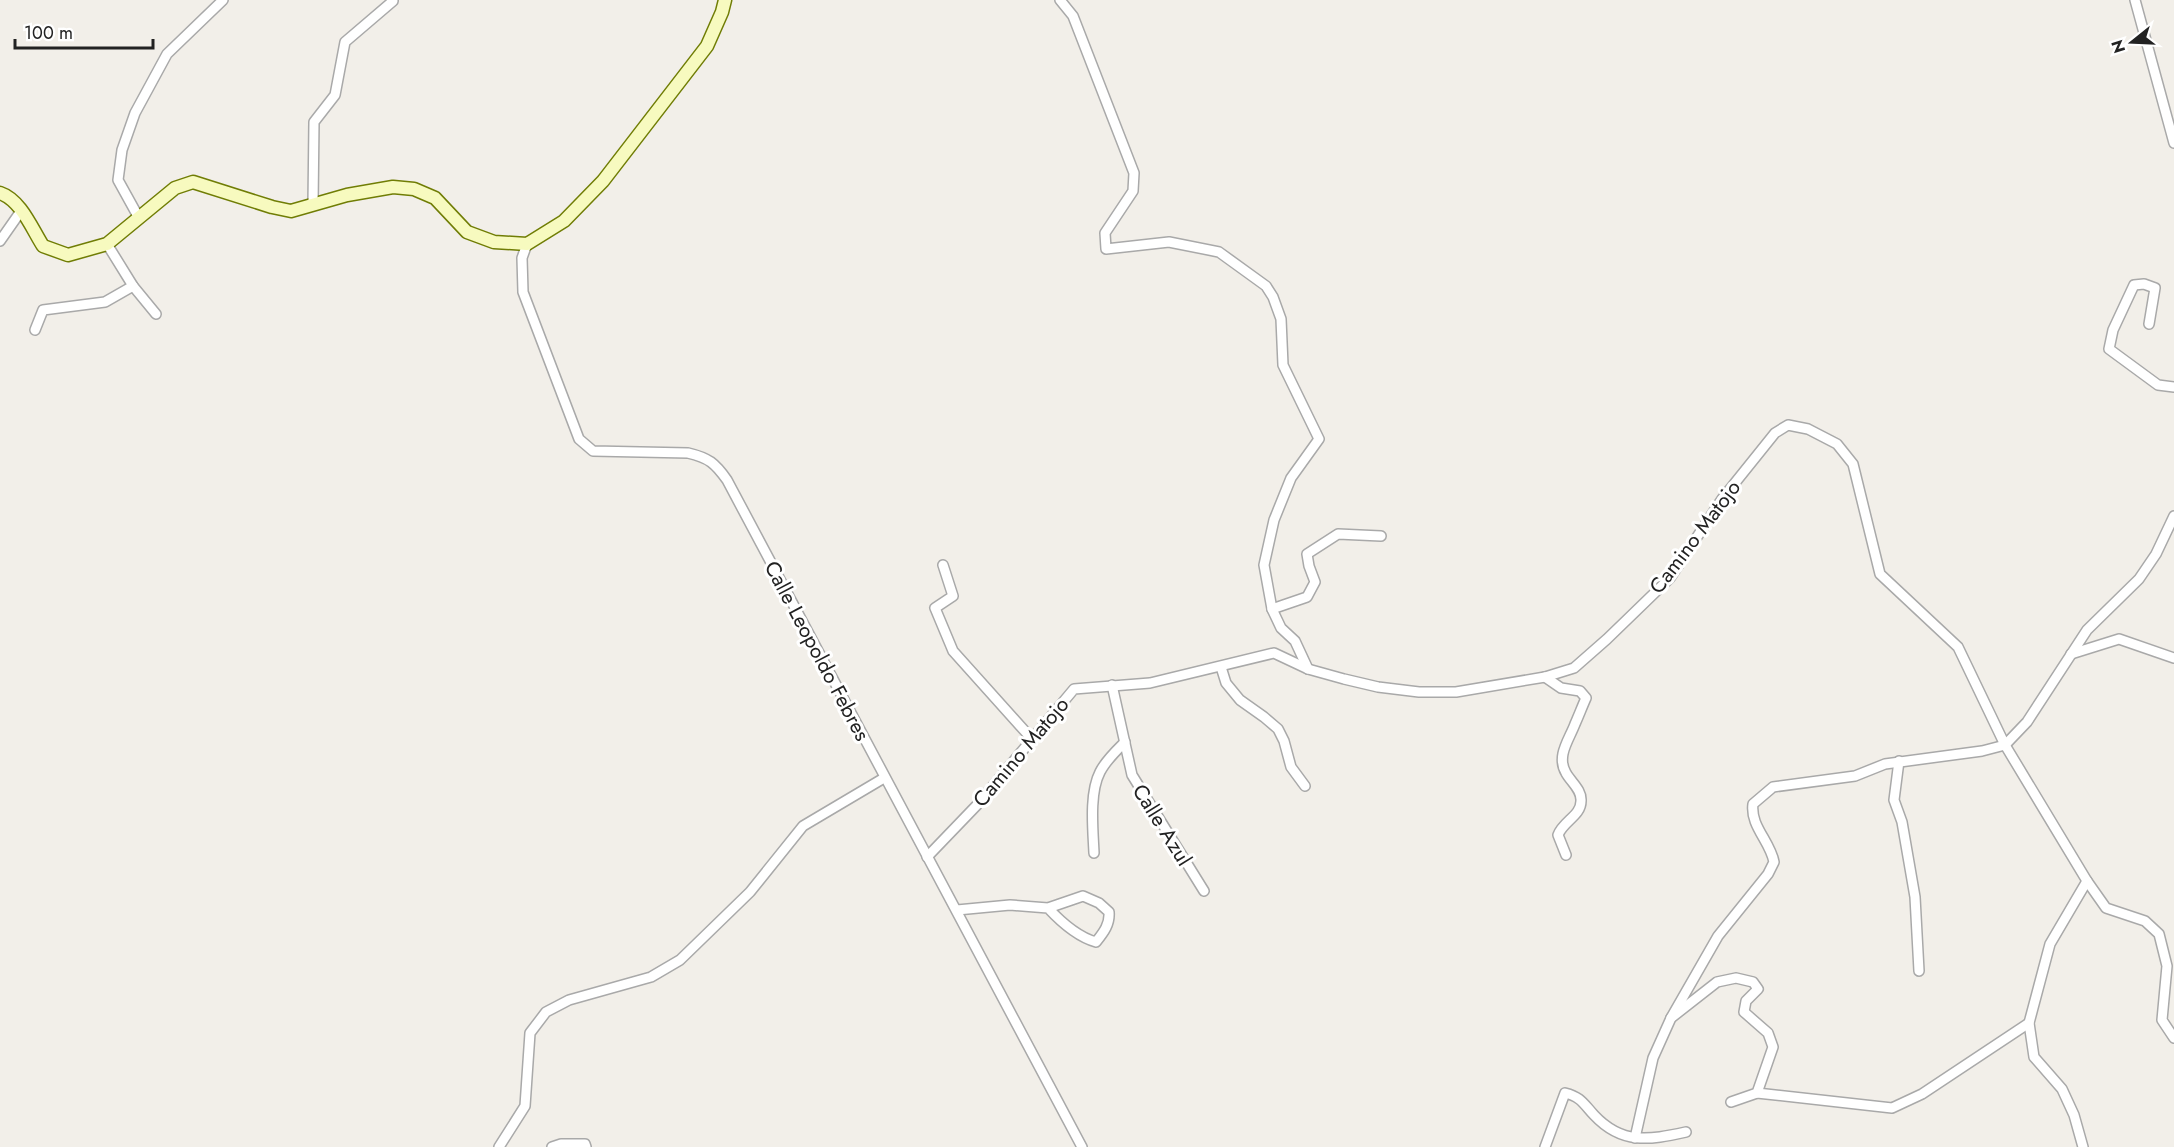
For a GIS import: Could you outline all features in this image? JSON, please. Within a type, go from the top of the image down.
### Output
[{"type":"street","points":[[139,218],[118,180],[122,150],[135,113],[167,54],[223,0]]},
{"type":"street","points":[[0,194],[6,195],[21,211],[43,246],[68,255],[107,244],[175,188],[193,182],[291,211],[347,195],[393,187],[414,189],[435,198],[467,232],[494,242],[527,244],[564,221],[603,182],[707,45],[725,0]]},
{"type":"street","points":[[1060,0],[1073,16],[1134,173],[1133,191],[1105,233],[1106,249],[1169,242],[1220,252],[1266,286],[1273,297],[1281,319],[1283,365],[1319,439],[1291,478],[1274,520],[1264,565],[1272,609],[1281,627],[1295,641],[1308,669]]},
{"type":"street","points":[[2135,0],[2174,143]]},
{"type":"street","points":[[313,204],[314,122],[335,95],[345,42],[393,1]]},
{"type":"street","points":[[0,241],[21,211]]},
{"type":"street","points":[[107,244],[133,286],[156,314]]},
{"type":"street","name":"Calle Leopoldo Febres","points":[[527,244],[522,258],[523,292],[579,439],[592,451],[688,453],[701,456],[716,464],[728,480],[884,778],[1083,1147]]},
{"type":"street","points":[[2149,324],[2155,288],[2144,284],[2134,285],[2113,330],[2109,349],[2158,385],[2174,387]]},
{"type":"street","points":[[35,330],[44,310],[105,302],[133,286]]},
{"type":"street","name":"Camino Matojo","points":[[927,856],[977,805],[1074,689],[1150,683],[1274,653],[1308,669],[1378,687],[1419,692],[1456,692],[1545,677],[1574,668],[1670,578],[1722,499],[1775,433],[1788,425],[1808,429],[1837,444],[1853,464],[1880,574],[1958,647],[2005,745],[2087,881],[2106,908],[2145,921],[2159,934],[2167,966],[2162,1020],[2174,1038]]},
{"type":"street","points":[[1635,1138],[1653,1058],[1671,1018],[1718,936],[1768,874],[1774,862],[1772,852],[1752,816],[1753,804],[1773,788],[1855,776],[1884,764],[1899,761],[1982,751],[2005,745],[2027,722],[2087,630],[2139,579],[2156,554],[2174,516]]},
{"type":"street","points":[[1272,609],[1307,597],[1315,582],[1307,554],[1327,540],[1338,534],[1381,536]]},
{"type":"street","points":[[943,565],[953,596],[935,608],[953,651],[1032,739]]},
{"type":"street","points":[[2071,654],[2119,639],[2174,658]]},
{"type":"street","points":[[1221,667],[1226,683],[1240,700],[1278,729],[1291,767],[1305,786]]},
{"type":"street","points":[[1545,677],[1561,688],[1580,691],[1586,698],[1562,758],[1565,772],[1576,786],[1582,799],[1580,809],[1561,827],[1558,835],[1566,855]]},
{"type":"street","name":"Calle Azul","points":[[1112,685],[1132,776],[1204,891]]},
{"type":"street","points":[[1094,853],[1095,787],[1103,767],[1125,742]]},
{"type":"street","points":[[1899,761],[1894,800],[1902,822],[1915,897],[1919,971]]},
{"type":"street","points":[[499,1147],[525,1106],[530,1033],[546,1012],[569,1000],[651,976],[681,960],[750,892],[803,826],[884,778]]},
{"type":"street","points":[[2084,1147],[2062,1089],[2034,1057],[2029,1023],[2050,944],[2087,881]]},
{"type":"street","points":[[957,910],[1010,905],[1048,908],[1083,896],[1099,903],[1109,912],[1110,920],[1104,933],[1096,942],[1060,921],[1048,908]]},
{"type":"street","points":[[1671,1018],[1717,982],[1736,978],[1753,982],[1758,989],[1746,1001],[1744,1011],[1768,1033],[1773,1047],[1757,1093]]},
{"type":"street","points":[[1731,1102],[1757,1093],[1892,1108],[1922,1094],[2029,1023]]},
{"type":"street","points":[[1545,1147],[1564,1093],[1578,1096],[1614,1133],[1635,1138],[1661,1138],[1686,1132]]},
{"type":"street","points":[[552,1147],[561,1144],[585,1144],[586,1147]]}]
